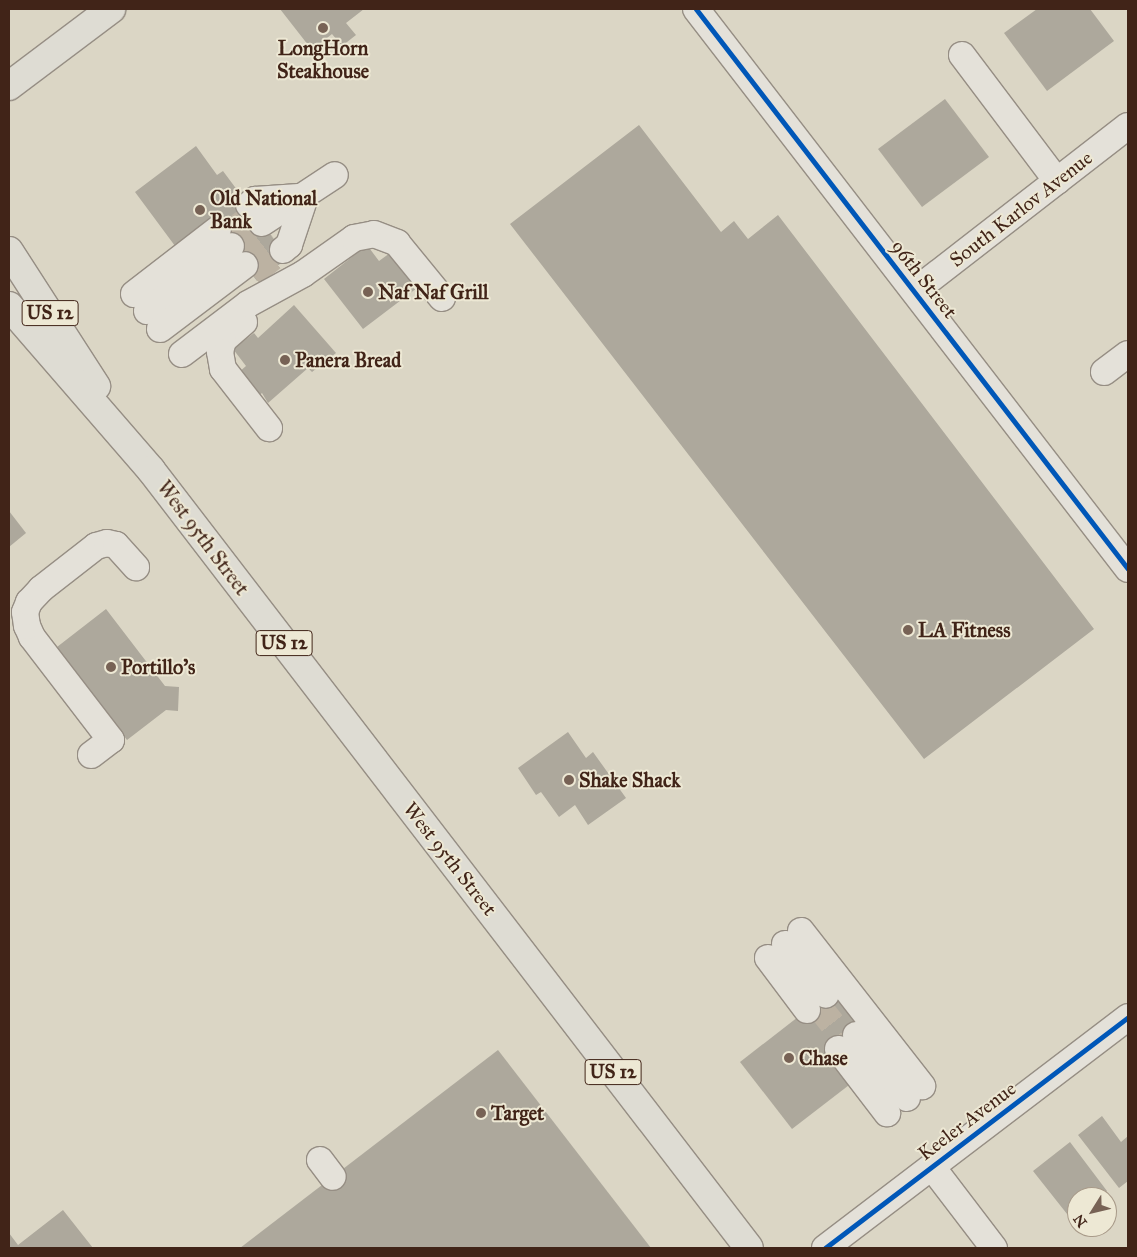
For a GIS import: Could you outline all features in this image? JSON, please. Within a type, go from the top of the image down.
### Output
[{"type":"main road","points":[[9,86],[111,9]]},
{"type":"main road","name":"West 95th Street","points":[[9,251],[151,470]]},
{"type":"main road","name":"West 95th Street","points":[[9,306],[151,470],[748,1248]]},
{"type":"street","name":"96th Street","points":[[696,9],[1128,569]]},
{"type":"street","points":[[962,55],[1057,181]]},
{"type":"street","name":"South Karlov Avenue","points":[[915,291],[1057,181],[1125,136]]},
{"type":"street","points":[[305,197],[289,245],[266,228],[262,209],[305,197],[335,175]]},
{"type":"street","points":[[155,321],[248,304],[303,274],[354,238],[374,234],[397,243],[442,298]]},
{"type":"street","points":[[155,321],[235,251],[155,321]]},
{"type":"street","points":[[270,428],[223,369],[220,352],[224,340],[262,307],[277,287]]},
{"type":"street","points":[[1104,372],[1128,354]]},
{"type":"street","points":[[91,756],[111,740],[32,636],[26,626],[26,612],[29,602],[41,589],[96,546],[107,542],[116,546],[136,568]]},
{"type":"street","points":[[816,1002],[783,946],[903,1101],[847,1042]]},
{"type":"street","name":"Keeler Avenue","points":[[825,1248],[1128,1017]]},
{"type":"street","points":[[932,1166],[994,1248]]},
{"type":"building","name":"LongHorn Steakhouse","points":[[280,9],[364,9],[346,23],[356,35],[342,46],[332,34],[312,50]]},
{"type":"building","points":[[1037,9],[1090,9],[1114,41],[1047,91],[1004,33]]},
{"type":"building","points":[[945,99],[989,157],[922,207],[878,149]]},
{"type":"building","points":[[639,125],[721,232],[734,221],[748,239],[778,215],[1094,629],[924,759],[510,224]]},
{"type":"building","name":"Old National Bank","points":[[196,146],[217,175],[223,171],[288,258],[257,281],[213,223],[178,250],[135,192]]},
{"type":"building","points":[[367,245],[379,261],[390,253],[417,288],[363,329],[324,279]]},
{"type":"building","name":"Panera Bread","points":[[294,305],[336,353],[312,372],[308,368],[268,403],[262,393],[257,397],[238,373],[246,366],[233,349],[254,333],[258,338]]},
{"type":"building","points":[[9,511],[26,533],[9,547]]},
{"type":"building","name":"Portillo's","points":[[106,609],[165,686],[179,687],[178,711],[166,710],[127,740],[57,647]]},
{"type":"building","name":"Shake Shack","points":[[568,732],[586,758],[593,752],[626,798],[588,825],[575,805],[559,817],[541,792],[536,795],[518,768]]},
{"type":"building","name":"Chase","points":[[834,989],[865,1029],[853,1082],[792,1129],[740,1062]]},
{"type":"building","name":"Target","points":[[498,1050],[651,1248],[240,1248]]},
{"type":"building","points":[[1102,1116],[1121,1142],[1128,1136],[1128,1181],[1119,1188],[1078,1135]]},
{"type":"building","points":[[1070,1142],[1104,1187],[1067,1187],[1067,1214],[1033,1171]]},
{"type":"building","points":[[63,1210],[93,1248],[9,1248],[9,1233],[18,1245]]},
{"type":"tunnel","points":[[224,238],[255,214]]},
{"type":"tunnel","points":[[238,256],[269,232]]},
{"type":"tunnel","points":[[252,274],[283,250]]},
{"type":"tunnel","points":[[816,1003],[847,1042]]},
{"type":"cycle path","points":[[696,9],[1128,569]]},
{"type":"cycle path","points":[[825,1248],[1128,1017]]},
{"type":"place","name":"LongHorn Steakhouse","points":[[323,28]]},
{"type":"place","name":"Old National Bank","points":[[200,210]]},
{"type":"place","name":"Naf Naf Grill","points":[[368,292]]},
{"type":"place","name":"Panera Bread","points":[[285,360]]},
{"type":"place","name":"LA Fitness","points":[[908,630]]},
{"type":"place","name":"Portillo's","points":[[111,667]]},
{"type":"place","name":"Shake Shack","points":[[569,780]]},
{"type":"place","name":"Chase","points":[[789,1058]]},
{"type":"place","name":"Target","points":[[481,1113]]}]
